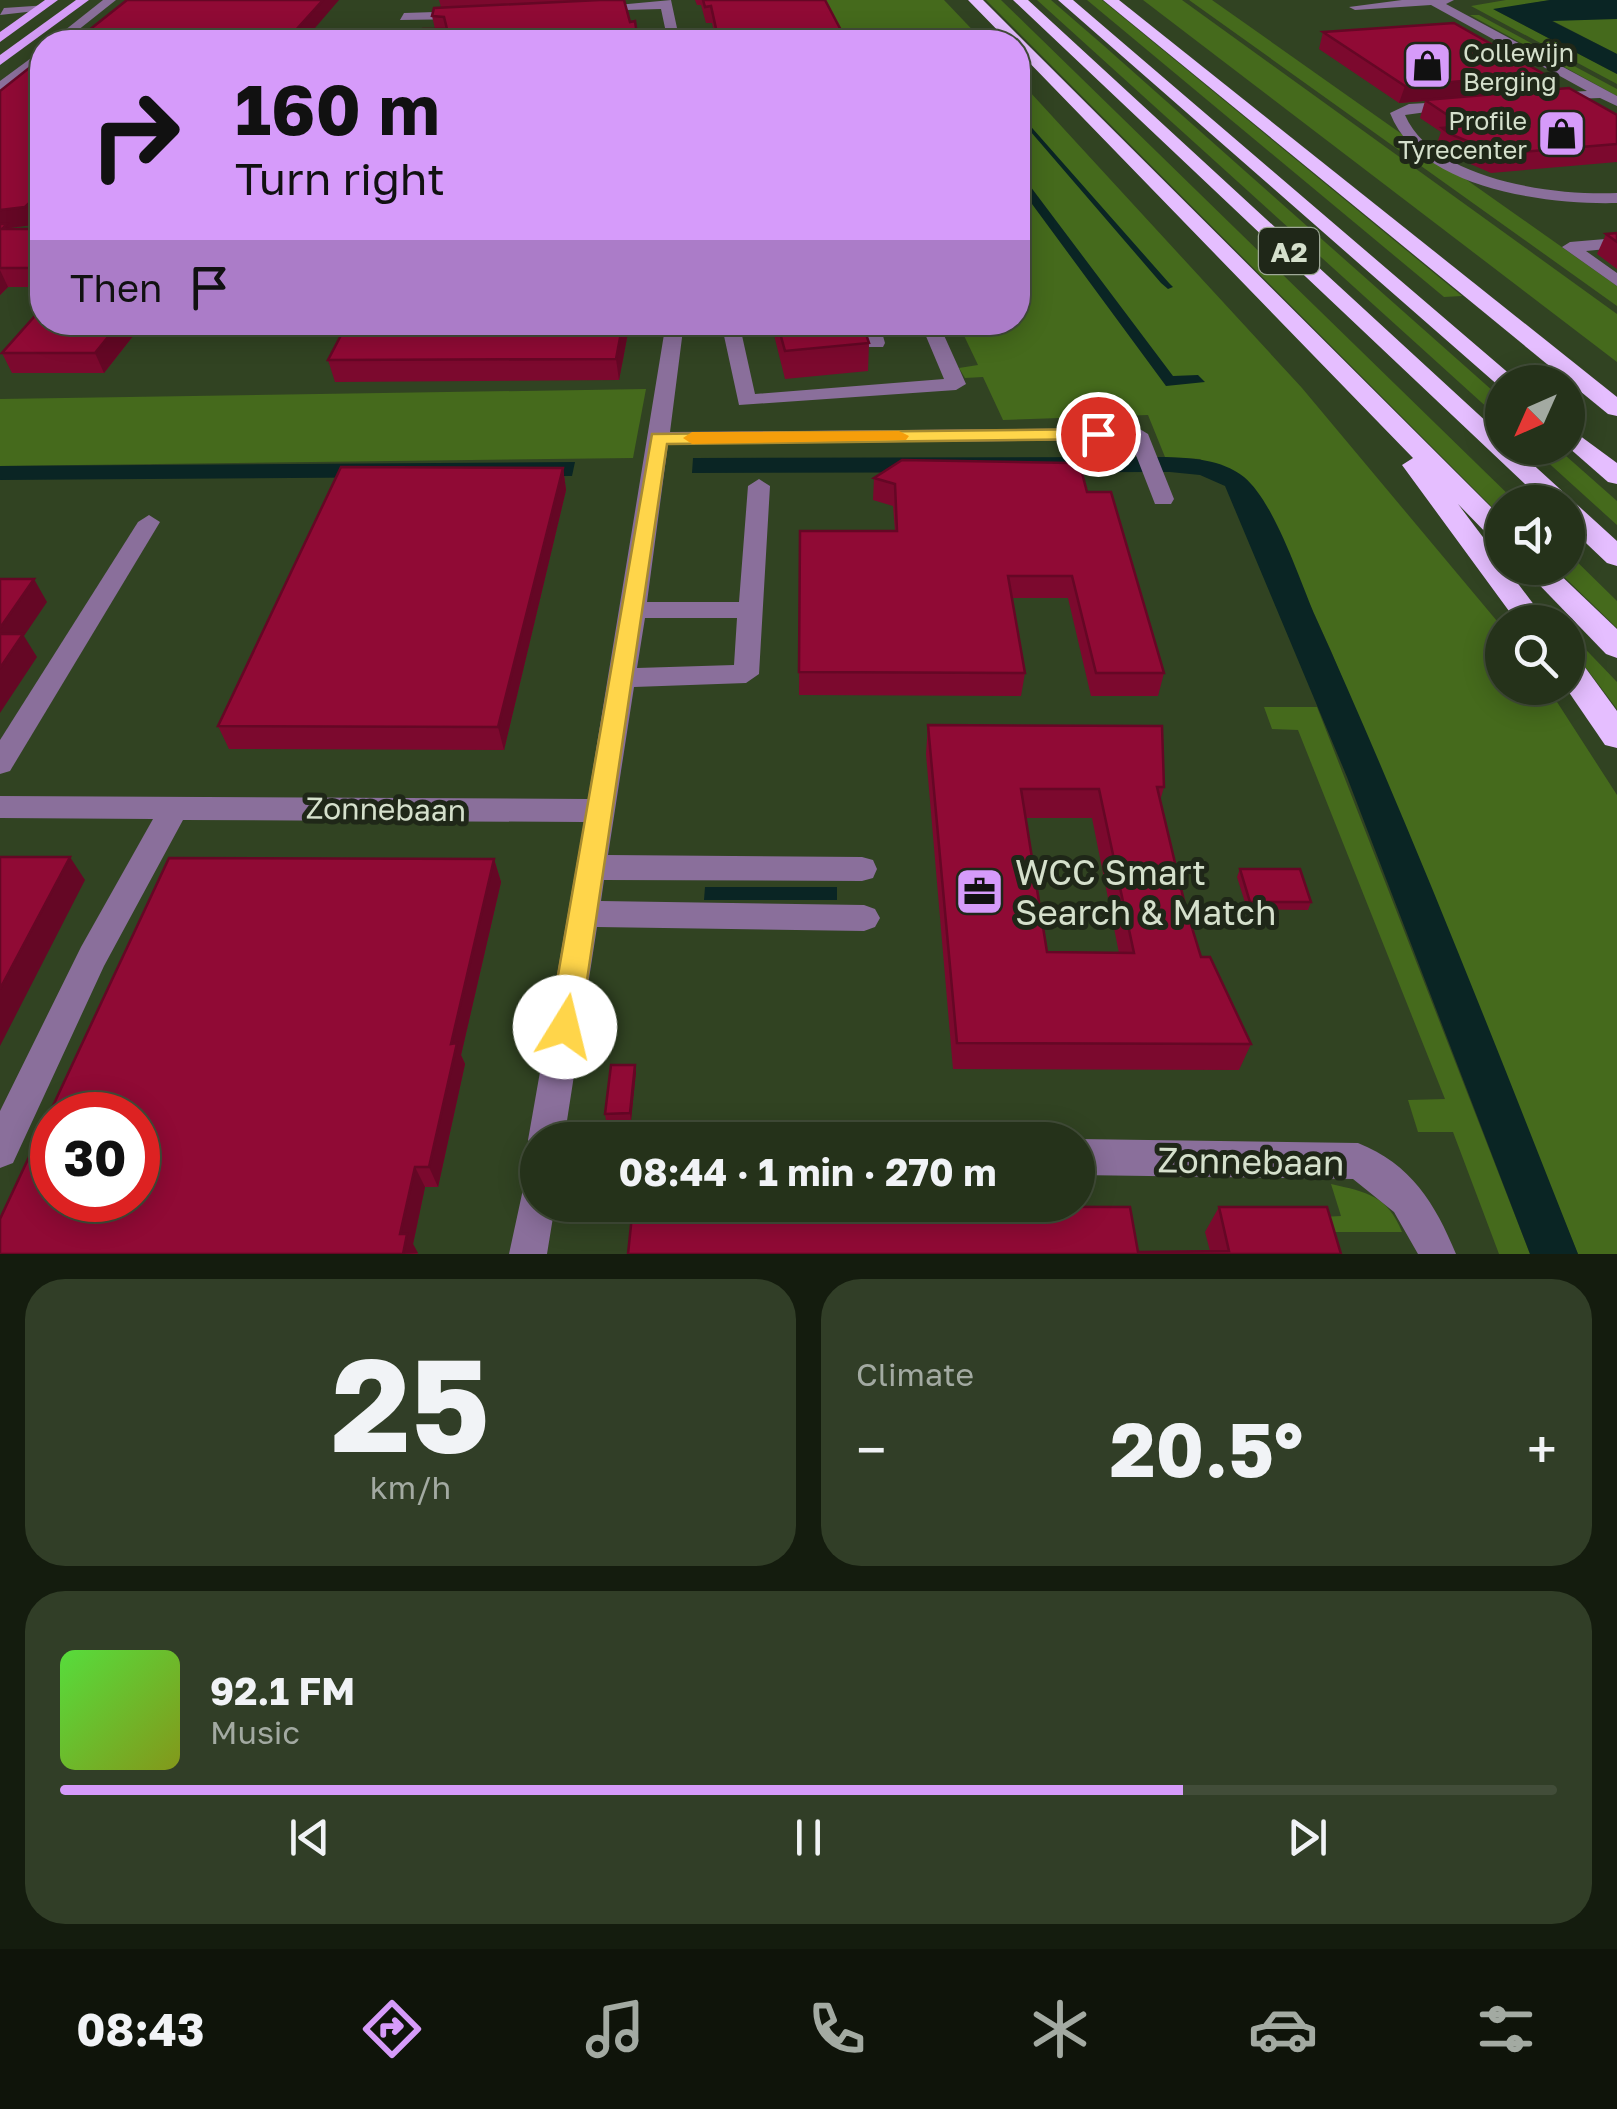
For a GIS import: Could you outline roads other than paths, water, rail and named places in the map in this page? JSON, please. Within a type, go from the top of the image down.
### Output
[{"type":"highway","name":"A2","points":[[976,0],[1005,30]]},
{"type":"highway","name":"A2","points":[[1020,0],[1541,485]]},
{"type":"highway","name":"A2","points":[[1065,0],[1488,365]]},
{"type":"highway","points":[[1110,0],[1617,407]]},
{"type":"highway","name":"A2","points":[[1030,56],[1485,516]]},
{"type":"highway","name":"A2","points":[[1366,396],[1518,605]]},
{"type":"highway","points":[[1585,449],[1617,476]]},
{"type":"highway","points":[[1585,526],[1617,557]]},
{"type":"highway","points":[[1554,585],[1617,647]]},
{"type":"highway","points":[[1585,692],[1617,736]]},
{"type":"main road","points":[[43,30],[84,0]]},
{"type":"main road","points":[[0,38],[48,3]]},
{"type":"main road","points":[[0,61],[30,39]]},
{"type":"street","points":[[2,13],[21,0]]},
{"type":"street","points":[[71,30],[110,0]]},
{"type":"street","points":[[395,30],[415,0]]},
{"type":"street","points":[[1355,6],[1453,0]]},
{"type":"street","points":[[1432,1],[1617,102]]},
{"type":"street","points":[[573,10],[666,2],[672,30]]},
{"type":"street","points":[[2,13],[48,3]]},
{"type":"street","points":[[404,17],[475,14]]},
{"type":"street","points":[[1455,30],[1483,28]]},
{"type":"street","points":[[0,88],[30,64]]},
{"type":"street","points":[[1532,98],[1602,94]]},
{"type":"street","points":[[1475,102],[1409,108],[1396,114],[1406,132],[1468,176],[1561,200],[1617,198]]},
{"type":"street","points":[[1617,243],[1570,248],[1617,281]]},
{"type":"street","points":[[549,1122],[634,610],[673,335]]},
{"type":"street","points":[[733,335],[746,401],[956,384],[935,335]]},
{"type":"street","points":[[874,335],[876,343]]},
{"type":"street","points":[[659,434],[1138,434],[1159,488]]},
{"type":"street","points":[[622,678],[746,674],[759,486]]},
{"type":"street","points":[[0,763],[149,522]]},
{"type":"street","points":[[634,610],[750,610]]},
{"type":"street","points":[[0,1150],[92,956],[175,806]]},
{"type":"street","name":"Zonnebaan","points":[[0,807],[598,811]]},
{"type":"street","points":[[590,867],[862,869]]},
{"type":"street","points":[[583,914],[864,918]]},
{"type":"street","name":"Zonnebaan","points":[[1095,1158],[1358,1161],[1391,1180],[1421,1212],[1437,1254]]},
{"type":"street","points":[[528,1254],[533,1222]]},
{"type":"water","points":[[1550,0],[1617,0],[1617,19],[1552,21],[1617,54],[1617,74],[1493,9]]},
{"type":"water","points":[[1030,126],[1173,287],[1168,289],[1030,131]]},
{"type":"water","points":[[1030,186],[1173,376],[1198,375],[1205,382],[1166,386],[1030,201]]},
{"type":"water","points":[[1165,457],[1206,461],[1235,471],[1255,489],[1276,523],[1418,854],[1578,1254],[1530,1254],[1347,777],[1225,486],[1200,475],[1170,472],[692,473],[693,458]]},
{"type":"water","points":[[575,462],[572,476],[0,480],[0,466]]},
{"type":"water","points":[[705,887],[837,887],[837,900],[704,900]]},
{"type":"place","name":"Collewijn Berging","points":[[1428,66]]},
{"type":"place","name":"Profile Tyrecenter","points":[[1562,134]]},
{"type":"place","name":"WCC Smart Search & Match","points":[[980,892]]}]
